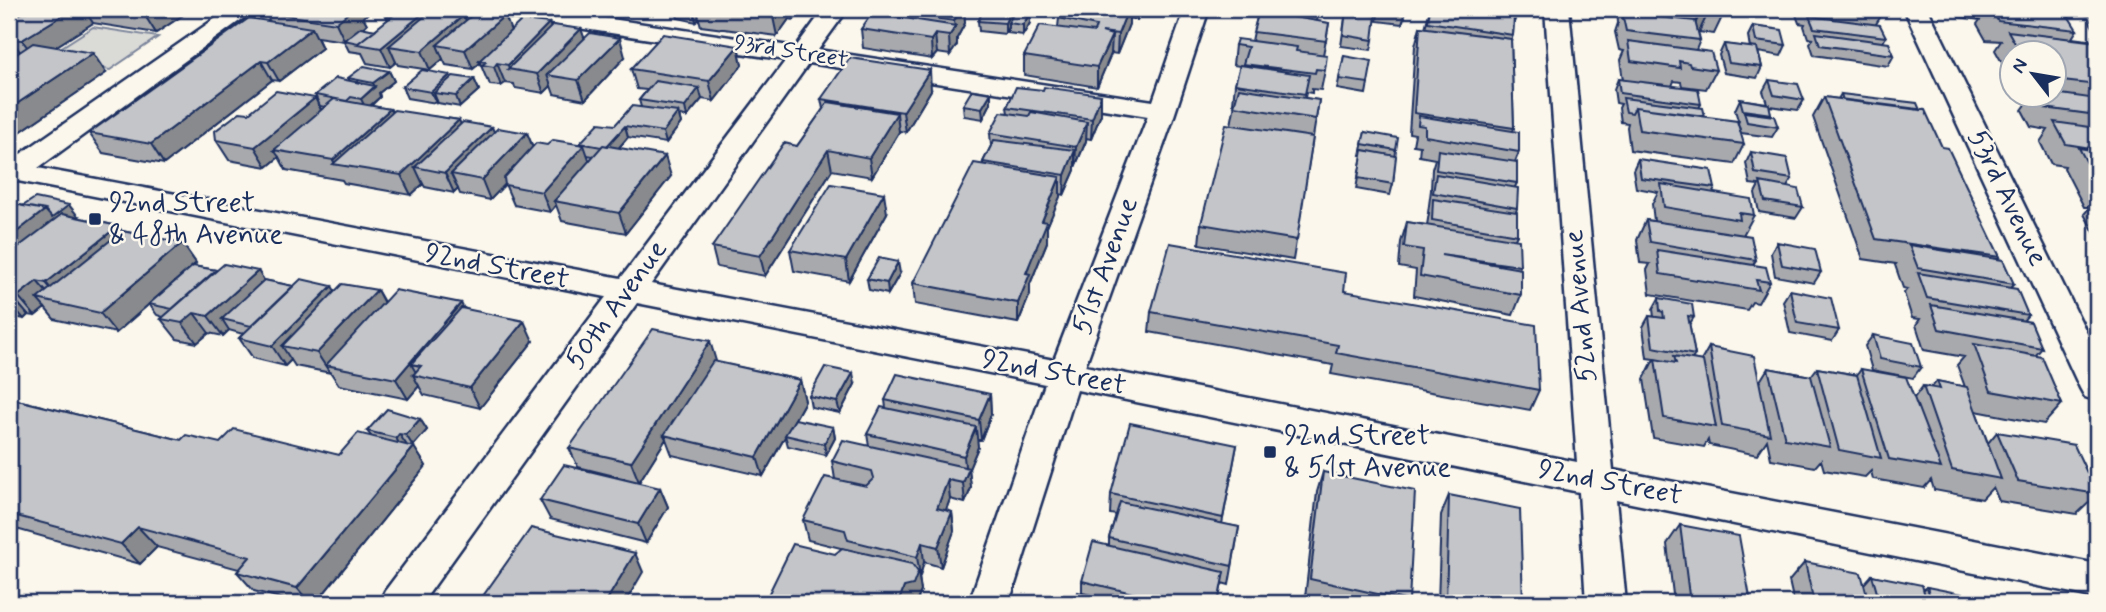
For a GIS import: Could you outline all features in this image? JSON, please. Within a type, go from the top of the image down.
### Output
[{"type":"street","points":[[9,14],[21,9]]},
{"type":"street","points":[[10,173],[244,9]]},
{"type":"street","name":"50th Avenue","points":[[399,603],[836,9]]},
{"type":"street","name":"51st Avenue","points":[[989,603],[1065,375],[1163,110],[1197,9]]},
{"type":"street","name":"52nd Avenue","points":[[1557,9],[1606,603]]},
{"type":"street","name":"53rd Avenue","points":[[1916,9],[2097,388]]},
{"type":"street","name":"93rd Street","points":[[512,10],[1163,110]]},
{"type":"street","name":"92nd Street","points":[[10,173],[1065,375],[2097,581]]},
{"type":"shaded area","points":[[93,27],[158,37],[110,70],[43,59]]},
{"type":"building","points":[[32,9],[73,9],[22,40],[9,39],[9,18]]},
{"type":"building","points":[[111,9],[152,9],[144,14]]},
{"type":"building","points":[[269,9],[353,9],[336,23],[265,12]]},
{"type":"building","points":[[395,9],[401,9],[391,17],[386,16]]},
{"type":"building","points":[[401,9],[427,10],[381,48],[357,44]]},
{"type":"building","points":[[707,9],[779,9],[773,17]]},
{"type":"building","points":[[878,9],[961,9],[954,21]]},
{"type":"building","points":[[984,9],[1011,10],[1005,23],[978,21]]},
{"type":"building","points":[[1063,9],[1128,9],[1118,34],[1102,32],[1112,35],[1097,67],[1024,56],[1040,25],[1094,32],[1096,26],[1059,18]]},
{"type":"building","points":[[1379,9],[1407,9],[1404,14]]},
{"type":"building","points":[[1430,9],[1465,9],[1514,16],[1513,35],[1428,22]]},
{"type":"building","points":[[1627,9],[1721,9],[1723,15],[1655,10],[1656,14]]},
{"type":"building","points":[[1846,9],[1881,9],[1883,13]]},
{"type":"building","points":[[1991,9],[2067,14],[2077,30],[1998,21]]},
{"type":"building","points":[[2021,9],[2051,9],[2054,13]]},
{"type":"building","points":[[432,10],[464,15],[422,51],[389,46]]},
{"type":"building","points":[[477,11],[505,15],[465,50],[437,45]]},
{"type":"building","points":[[1015,11],[1030,13],[1023,25],[1008,23]]},
{"type":"building","points":[[1259,11],[1329,23],[1326,41],[1253,32]]},
{"type":"building","points":[[1346,11],[1376,15],[1373,40],[1343,35]]},
{"type":"building","points":[[872,13],[956,26],[949,36],[935,34],[931,40],[861,29]]},
{"type":"building","points":[[1622,13],[1695,21],[1700,40],[1626,31]]},
{"type":"building","points":[[1809,16],[1880,25],[1886,37],[1814,28]]},
{"type":"building","points":[[249,18],[312,28],[268,62],[261,61],[151,144],[89,133]]},
{"type":"building","points":[[522,20],[549,23],[508,65],[482,65],[486,62],[479,61]]},
{"type":"building","points":[[553,25],[581,29],[537,74],[508,69]]},
{"type":"building","points":[[1753,26],[1782,30],[1786,45],[1756,41]]},
{"type":"building","points":[[361,27],[375,30],[358,43],[344,40]]},
{"type":"building","points":[[1420,27],[1511,39],[1514,128],[1414,113]]},
{"type":"building","points":[[2008,31],[2065,38],[2012,38]]},
{"type":"building","points":[[590,33],[620,38],[578,80],[547,75]]},
{"type":"building","points":[[1816,33],[1889,43],[1894,55],[1820,45]]},
{"type":"building","points":[[663,34],[738,46],[709,81],[631,69]]},
{"type":"building","points":[[2068,38],[2097,42],[2097,85],[2068,82]]},
{"type":"building","points":[[1237,39],[1297,47],[1296,51],[1327,55],[1325,70],[1316,69],[1315,73],[1243,64],[1248,47],[1235,45]]},
{"type":"building","points":[[1628,41],[1711,52],[1716,70],[1690,66],[1689,63],[1679,61],[1680,68],[1631,61]]},
{"type":"building","points":[[33,43],[93,53],[9,109],[9,59]]},
{"type":"building","points":[[1724,44],[1757,48],[1762,67],[1729,63]]},
{"type":"building","points":[[1344,56],[1372,61],[1368,83],[1339,79]]},
{"type":"building","points":[[850,58],[930,70],[903,112],[821,99]]},
{"type":"building","points":[[1240,65],[1309,75],[1305,94],[1235,84]]},
{"type":"building","points":[[364,66],[389,71],[373,83],[348,78]]},
{"type":"building","points":[[422,70],[450,75],[431,92],[402,87]]},
{"type":"building","points":[[453,76],[474,79],[456,96],[434,93]]},
{"type":"building","points":[[336,78],[375,86],[361,99],[351,97],[347,101],[315,95]]},
{"type":"building","points":[[1618,79],[1698,89],[1701,104],[1620,93]]},
{"type":"building","points":[[1769,80],[1798,84],[1804,100],[1774,95]]},
{"type":"building","points":[[655,81],[699,88],[685,107],[639,100]]},
{"type":"building","points":[[1016,87],[1043,90],[1044,87],[1101,95],[1092,119],[1007,107]]},
{"type":"building","points":[[1239,88],[1319,100],[1316,119],[1234,106]]},
{"type":"building","points":[[972,90],[991,93],[982,108],[963,105]]},
{"type":"building","points":[[276,91],[315,98],[255,147],[216,140],[215,131],[240,112],[249,113]]},
{"type":"building","points":[[1841,94],[1917,103],[1920,110],[1843,100]]},
{"type":"building","points":[[2068,95],[2097,99],[2097,115],[2045,108],[2068,108]]},
{"type":"building","points":[[1824,97],[1925,110],[1942,147],[1948,148],[2000,257],[1876,239]]},
{"type":"building","points":[[1623,98],[1703,108],[1705,116],[1635,107],[1632,113],[1626,112]]},
{"type":"building","points":[[334,99],[390,109],[333,160],[274,150]]},
{"type":"building","points":[[1740,99],[1769,104],[1771,114],[1743,110]]},
{"type":"building","points":[[828,102],[897,113],[869,158],[828,150],[760,256],[712,247],[784,143],[797,146]]},
{"type":"building","points":[[632,106],[678,112],[663,132],[625,126],[607,146],[580,143],[599,123],[615,125]]},
{"type":"building","points":[[1635,107],[1737,121],[1744,144],[1639,130]]},
{"type":"building","points":[[394,110],[459,120],[401,175],[333,164]]},
{"type":"building","points":[[1001,112],[1029,116],[1031,112],[1087,122],[1076,147],[990,133]]},
{"type":"building","points":[[1744,112],[1774,116],[1778,127],[1747,122]]},
{"type":"building","points":[[1419,116],[1519,132],[1519,152],[1425,136],[1425,126],[1418,125]]},
{"type":"building","points":[[463,122],[492,127],[445,173],[415,167]]},
{"type":"building","points":[[2054,122],[2097,128],[2097,149],[2066,144]]},
{"type":"building","points":[[1226,124],[1313,137],[1297,240],[1201,224]]},
{"type":"building","points":[[498,128],[527,133],[482,180],[451,174]]},
{"type":"building","points":[[1365,132],[1398,138],[1396,150],[1362,144]]},
{"type":"building","points":[[553,140],[584,145],[542,192],[505,185],[504,178],[536,143],[547,145]]},
{"type":"building","points":[[994,140],[1075,150],[1065,175],[983,162]]},
{"type":"building","points":[[603,145],[665,156],[619,213],[554,201]]},
{"type":"building","points":[[2079,148],[2097,151],[2097,181]]},
{"type":"building","points":[[1363,150],[1396,156],[1393,184],[1358,178]]},
{"type":"building","points":[[1438,150],[1517,162],[1517,183],[1436,170]]},
{"type":"building","points":[[1751,152],[1787,158],[1792,179],[1755,173]]},
{"type":"building","points":[[1638,159],[1711,170],[1715,188],[1641,178]]},
{"type":"building","points":[[974,163],[1060,177],[1042,221],[1047,222],[1026,273],[1030,274],[1018,303],[913,283]]},
{"type":"building","points":[[1436,174],[1518,188],[1517,208],[1433,193]]},
{"type":"building","points":[[1760,182],[1798,189],[1803,207],[1765,201]]},
{"type":"building","points":[[831,184],[884,193],[846,260],[790,250]]},
{"type":"building","points":[[1661,184],[1751,199],[1754,215],[1739,213],[1740,220],[1664,207]]},
{"type":"building","points":[[35,198],[69,205],[52,218],[45,210],[23,206]]},
{"type":"building","points":[[1433,199],[1517,212],[1517,235],[1432,220]]},
{"type":"building","points":[[9,203],[45,210],[9,238]]},
{"type":"building","points":[[62,214],[118,226],[46,283],[37,281],[18,296],[9,296],[9,254]]},
{"type":"building","points":[[1646,220],[1751,236],[1756,260],[1650,242]]},
{"type":"building","points":[[1407,222],[1519,240],[1520,266],[1441,255],[1521,269],[1521,295],[1420,276],[1423,250],[1404,247]]},
{"type":"building","points":[[122,231],[182,243],[100,313],[37,299]]},
{"type":"building","points":[[1777,242],[1815,249],[1821,272],[1782,265]]},
{"type":"building","points":[[1170,243],[1346,273],[1344,291],[1536,325],[1539,390],[1336,353],[1338,345],[1151,312]]},
{"type":"building","points":[[1909,245],[2003,260],[2014,284],[1918,268]]},
{"type":"building","points":[[1657,250],[1766,267],[1770,282],[1756,280],[1759,290],[1660,274]]},
{"type":"building","points":[[879,258],[898,262],[887,283],[867,279]]},
{"type":"building","points":[[224,264],[258,271],[208,316],[194,313],[182,323],[161,319]]},
{"type":"building","points":[[193,266],[216,270],[172,309],[149,304]]},
{"type":"building","points":[[1918,273],[2017,289],[2028,315],[1927,298]]},
{"type":"building","points":[[301,279],[332,286],[272,346],[239,338]]},
{"type":"building","points":[[264,280],[293,286],[251,326],[222,319]]},
{"type":"building","points":[[342,284],[377,290],[317,353],[282,346]]},
{"type":"building","points":[[395,290],[461,303],[396,379],[326,365]]},
{"type":"building","points":[[1790,290],[1831,298],[1839,330],[1797,323]]},
{"type":"building","points":[[1659,298],[1692,304],[1694,317],[1688,316],[1695,355],[1653,347],[1649,316],[1664,318],[1663,312],[1660,311]]},
{"type":"building","points":[[1931,305],[2031,322],[2042,348],[1939,329]]},
{"type":"building","points":[[461,308],[524,321],[470,388],[413,375],[421,366],[411,364]]},
{"type":"building","points":[[653,329],[710,341],[631,462],[569,448]]},
{"type":"building","points":[[1873,335],[1913,343],[1921,367],[1880,359]]},
{"type":"building","points":[[1974,344],[2042,357],[2062,404],[1991,391]]},
{"type":"building","points":[[1709,347],[1754,356],[1770,435],[1722,426]]},
{"type":"building","points":[[1674,356],[1703,361],[1716,427],[1664,418],[1655,359],[1676,363]]},
{"type":"building","points":[[713,361],[800,380],[757,457],[664,435]]},
{"type":"building","points":[[825,367],[853,373],[837,402],[809,396]]},
{"type":"building","points":[[1768,368],[1811,376],[1830,447],[1785,439]]},
{"type":"building","points":[[1817,368],[1857,375],[1881,458],[1839,450]]},
{"type":"building","points":[[1861,369],[1906,377],[1941,468],[1889,459]]},
{"type":"building","points":[[897,374],[990,394],[979,420],[885,400]]},
{"type":"building","points":[[1937,381],[1967,387],[2001,479],[1952,470],[1923,386],[1940,389]]},
{"type":"building","points":[[9,398],[181,440],[186,435],[220,443],[234,429],[339,455],[358,433],[414,447],[297,588],[237,572],[250,557],[138,527],[121,544],[9,514]]},
{"type":"building","points":[[881,407],[976,427],[964,456],[867,434]]},
{"type":"building","points":[[387,409],[420,419],[406,435],[399,434],[396,438],[367,431]]},
{"type":"building","points":[[795,419],[833,427],[824,444],[785,435]]},
{"type":"building","points":[[1130,423],[1237,445],[1223,518],[1111,494]]},
{"type":"building","points":[[1997,432],[2074,445],[2097,494],[2018,481]]},
{"type":"building","points":[[843,440],[969,468],[963,483],[948,480],[937,508],[952,512],[938,547],[922,543],[917,557],[848,540],[845,530],[803,520],[825,477],[866,486],[874,478],[872,471],[832,461]]},
{"type":"building","points":[[564,465],[660,488],[638,524],[540,500]]},
{"type":"building","points":[[1323,472],[1415,491],[1409,601],[1310,579]]},
{"type":"building","points":[[1449,495],[1520,509],[1523,603],[1446,603]]},
{"type":"building","points":[[1120,502],[1239,527],[1232,566],[1109,538]]},
{"type":"building","points":[[1680,525],[1739,536],[1751,603],[1690,603]]},
{"type":"building","points":[[531,528],[635,553],[605,603],[478,603]]},
{"type":"building","points":[[1093,542],[1224,572],[1218,603],[1174,603],[1082,581]]},
{"type":"building","points":[[793,544],[835,554],[842,548],[912,564],[918,572],[913,585],[904,587],[898,603],[800,603],[768,595]]},
{"type":"building","points":[[1805,562],[1861,573],[1869,603],[1814,603]]},
{"type":"building","points":[[1872,575],[1922,585],[1927,603],[1880,603]]},
{"type":"building","points":[[1927,587],[1978,597],[1980,603],[1932,603]]},
{"type":"building","points":[[1078,592],[1125,603],[1075,603]]},
{"type":"place","name":"92nd Street & 48th Avenue","points":[[95,219]]},
{"type":"place","name":"92nd Street & 51st Avenue","points":[[1270,452]]}]
